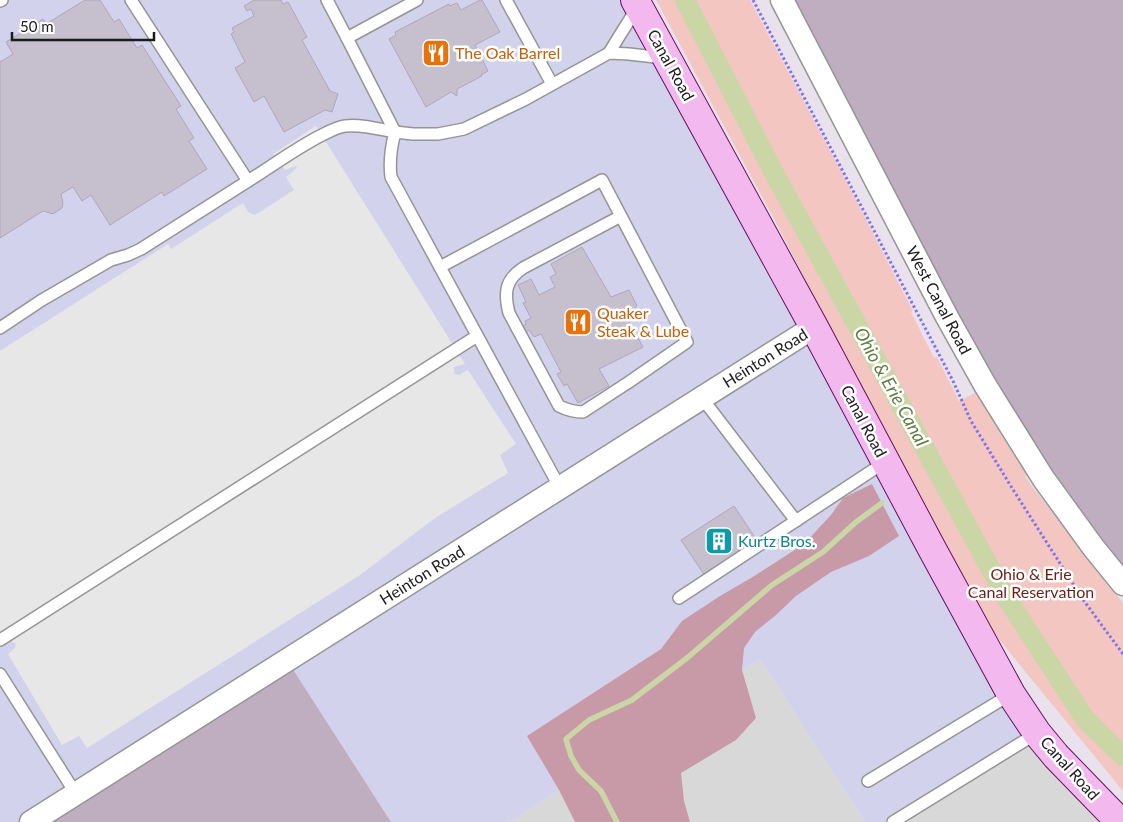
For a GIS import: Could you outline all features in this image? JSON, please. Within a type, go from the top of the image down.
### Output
[{"type":"main road","name":"Canal Road","points":[[637,3],[814,327],[1010,694],[1056,756],[1120,822]]},
{"type":"street","name":"West Canal Road","points":[[782,0],[947,317],[985,385],[1049,486],[1093,547],[1123,584]]},
{"type":"street","name":"Heinton Road","points":[[31,822],[814,327]]},
{"type":"lane","points":[[131,0],[248,181]]},
{"type":"lane","points":[[327,0],[395,132],[390,154],[389,166],[391,177],[560,488]]},
{"type":"lane","points":[[347,38],[417,0]]},
{"type":"lane","points":[[506,0],[552,84]]},
{"type":"lane","points":[[610,53],[637,3]]},
{"type":"lane","points":[[0,328],[42,300],[112,260],[141,249],[297,149],[328,132],[343,126],[354,125],[413,134],[438,134],[464,129],[610,53],[667,59]]},
{"type":"lane","points":[[440,267],[602,180],[621,216],[687,342],[583,412],[567,410],[559,406],[509,313],[506,302],[509,282],[515,273],[523,268],[621,216]]},
{"type":"lane","points":[[0,640],[477,336]]},
{"type":"lane","points":[[702,398],[796,521]]},
{"type":"lane","points":[[679,598],[885,462]]},
{"type":"lane","points":[[0,674],[76,794]]},
{"type":"lane","points":[[868,781],[1010,694]]},
{"type":"lane","points":[[893,822],[1038,733]]},
{"type":"shaded area","points":[[0,0],[635,0],[1037,733],[893,822],[865,822],[760,659],[510,822],[391,822],[287,660],[31,822],[0,822]]},
{"type":"shaded area","points":[[782,0],[1123,0],[1123,584],[1066,510]]},
{"type":"shaded area","points":[[316,126],[465,364],[454,367],[454,374],[459,375],[468,370],[516,444],[500,455],[508,473],[435,518],[360,575],[87,748],[79,736],[62,745],[8,654],[15,648],[16,644],[0,634],[0,351],[168,244],[171,249],[243,203],[248,212],[254,215],[294,190],[286,177],[297,168],[296,166],[285,170],[273,154]]},
{"type":"shaded area","points":[[872,484],[899,536],[869,556],[831,572],[796,596],[755,632],[744,648],[742,670],[756,718],[736,740],[681,773],[684,801],[690,822],[575,822],[559,790],[527,736],[661,649],[682,621],[804,544],[831,515],[843,498]]},
{"type":"shaded area","points":[[760,659],[865,822],[510,822]]},
{"type":"shaded area","points":[[287,660],[391,822],[31,822]]},
{"type":"shaded area","points":[[1037,733],[1120,822],[893,822]]},
{"type":"green space","name":"Ohio & Erie Canal Reservation","points":[[656,0],[750,0],[913,311],[911,312],[934,358],[937,357],[959,401],[987,387],[1034,470],[1025,477],[1123,603],[1123,791],[975,610],[773,217]]},
{"type":"building","points":[[85,0],[100,0],[114,22],[119,19],[137,48],[142,45],[181,106],[176,109],[194,138],[189,141],[207,169],[164,196],[162,192],[110,225],[91,195],[82,201],[73,187],[61,194],[62,208],[53,214],[43,211],[0,238],[0,62],[13,54],[6,42],[43,19],[46,24]]},
{"type":"building","points":[[254,0],[281,0],[283,4],[288,2],[307,37],[302,40],[330,91],[338,94],[332,112],[325,110],[284,132],[264,96],[254,102],[235,68],[245,62],[231,34],[234,32],[232,28],[254,16],[251,9],[247,11],[244,6]]},
{"type":"building","points":[[482,0],[500,32],[475,45],[488,71],[457,89],[457,96],[451,92],[426,107],[389,39],[396,35],[395,32],[449,4],[450,6],[457,3],[461,10]]},
{"type":"building","points":[[582,247],[611,297],[629,290],[637,306],[625,315],[643,347],[599,369],[609,386],[578,403],[567,384],[564,386],[557,374],[561,372],[541,334],[534,337],[529,330],[526,332],[523,326],[526,324],[525,321],[531,318],[523,303],[526,302],[518,285],[531,279],[539,295],[555,287],[550,277],[556,274],[551,264]]},
{"type":"building","name":"Kurtz Bros.","points":[[734,506],[758,542],[705,576],[681,540]]},
{"type":"waterway","name":"Ohio & Erie Canal","points":[[685,0],[774,173],[1006,597],[1085,719],[1123,756]]},
{"type":"waterway","points":[[617,822],[601,791],[579,770],[571,756],[566,739],[589,720],[632,700],[687,658],[772,585],[823,552],[856,522],[882,503]]},
{"type":"place","name":"The Oak Barrel","points":[[436,53]]},
{"type":"place","name":"Quaker Steak & Lube","points":[[578,322]]},
{"type":"place","name":"Kurtz Bros.","points":[[719,541]]}]
